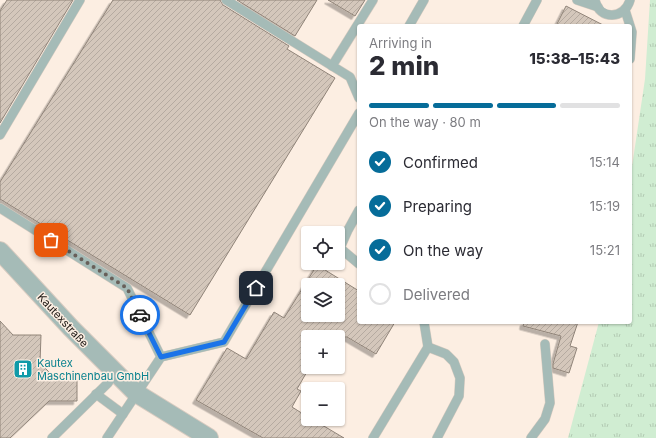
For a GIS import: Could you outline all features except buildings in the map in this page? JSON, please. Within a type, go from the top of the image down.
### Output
[{"type":"street","name":"Kautexstraße","points":[[0,251],[71,328],[136,394],[209,438]]},
{"type":"lane","points":[[0,135],[80,0]]},
{"type":"lane","points":[[226,0],[350,77],[357,93]]},
{"type":"lane","points":[[358,24],[373,0]]},
{"type":"lane","points":[[410,24],[424,0]]},
{"type":"lane","points":[[524,24],[537,0]]},
{"type":"lane","points":[[577,0],[596,4],[602,12],[612,15],[618,15],[625,10],[630,0]]},
{"type":"lane","points":[[625,10],[629,24]]},
{"type":"lane","points":[[332,66],[357,26]]},
{"type":"lane","points":[[107,438],[161,357],[224,342],[357,117]]},
{"type":"lane","points":[[0,208],[127,288],[161,357]]},
{"type":"lane","points":[[357,214],[340,248],[357,262]]},
{"type":"lane","points":[[373,438],[428,347],[424,324]]},
{"type":"lane","points":[[531,438],[545,419],[550,403],[545,344]]},
{"type":"lane","points":[[428,347],[446,354],[454,362],[460,378],[459,396],[437,438]]},
{"type":"lane","points":[[52,438],[108,383],[114,373]]},
{"type":"lane","points":[[96,394],[123,414]]},
{"type":"green space","points":[[650,0],[656,0],[656,438],[568,438],[598,324],[632,324],[632,167],[645,79]]},
{"type":"way so far","points":[[51,240],[127,288],[140,315]]},
{"type":"place","name":"Kautex Maschinenbau GmbH","points":[[23,369]]},
{"type":"route","points":[[140,315],[161,357],[224,342],[256,288]]}]
